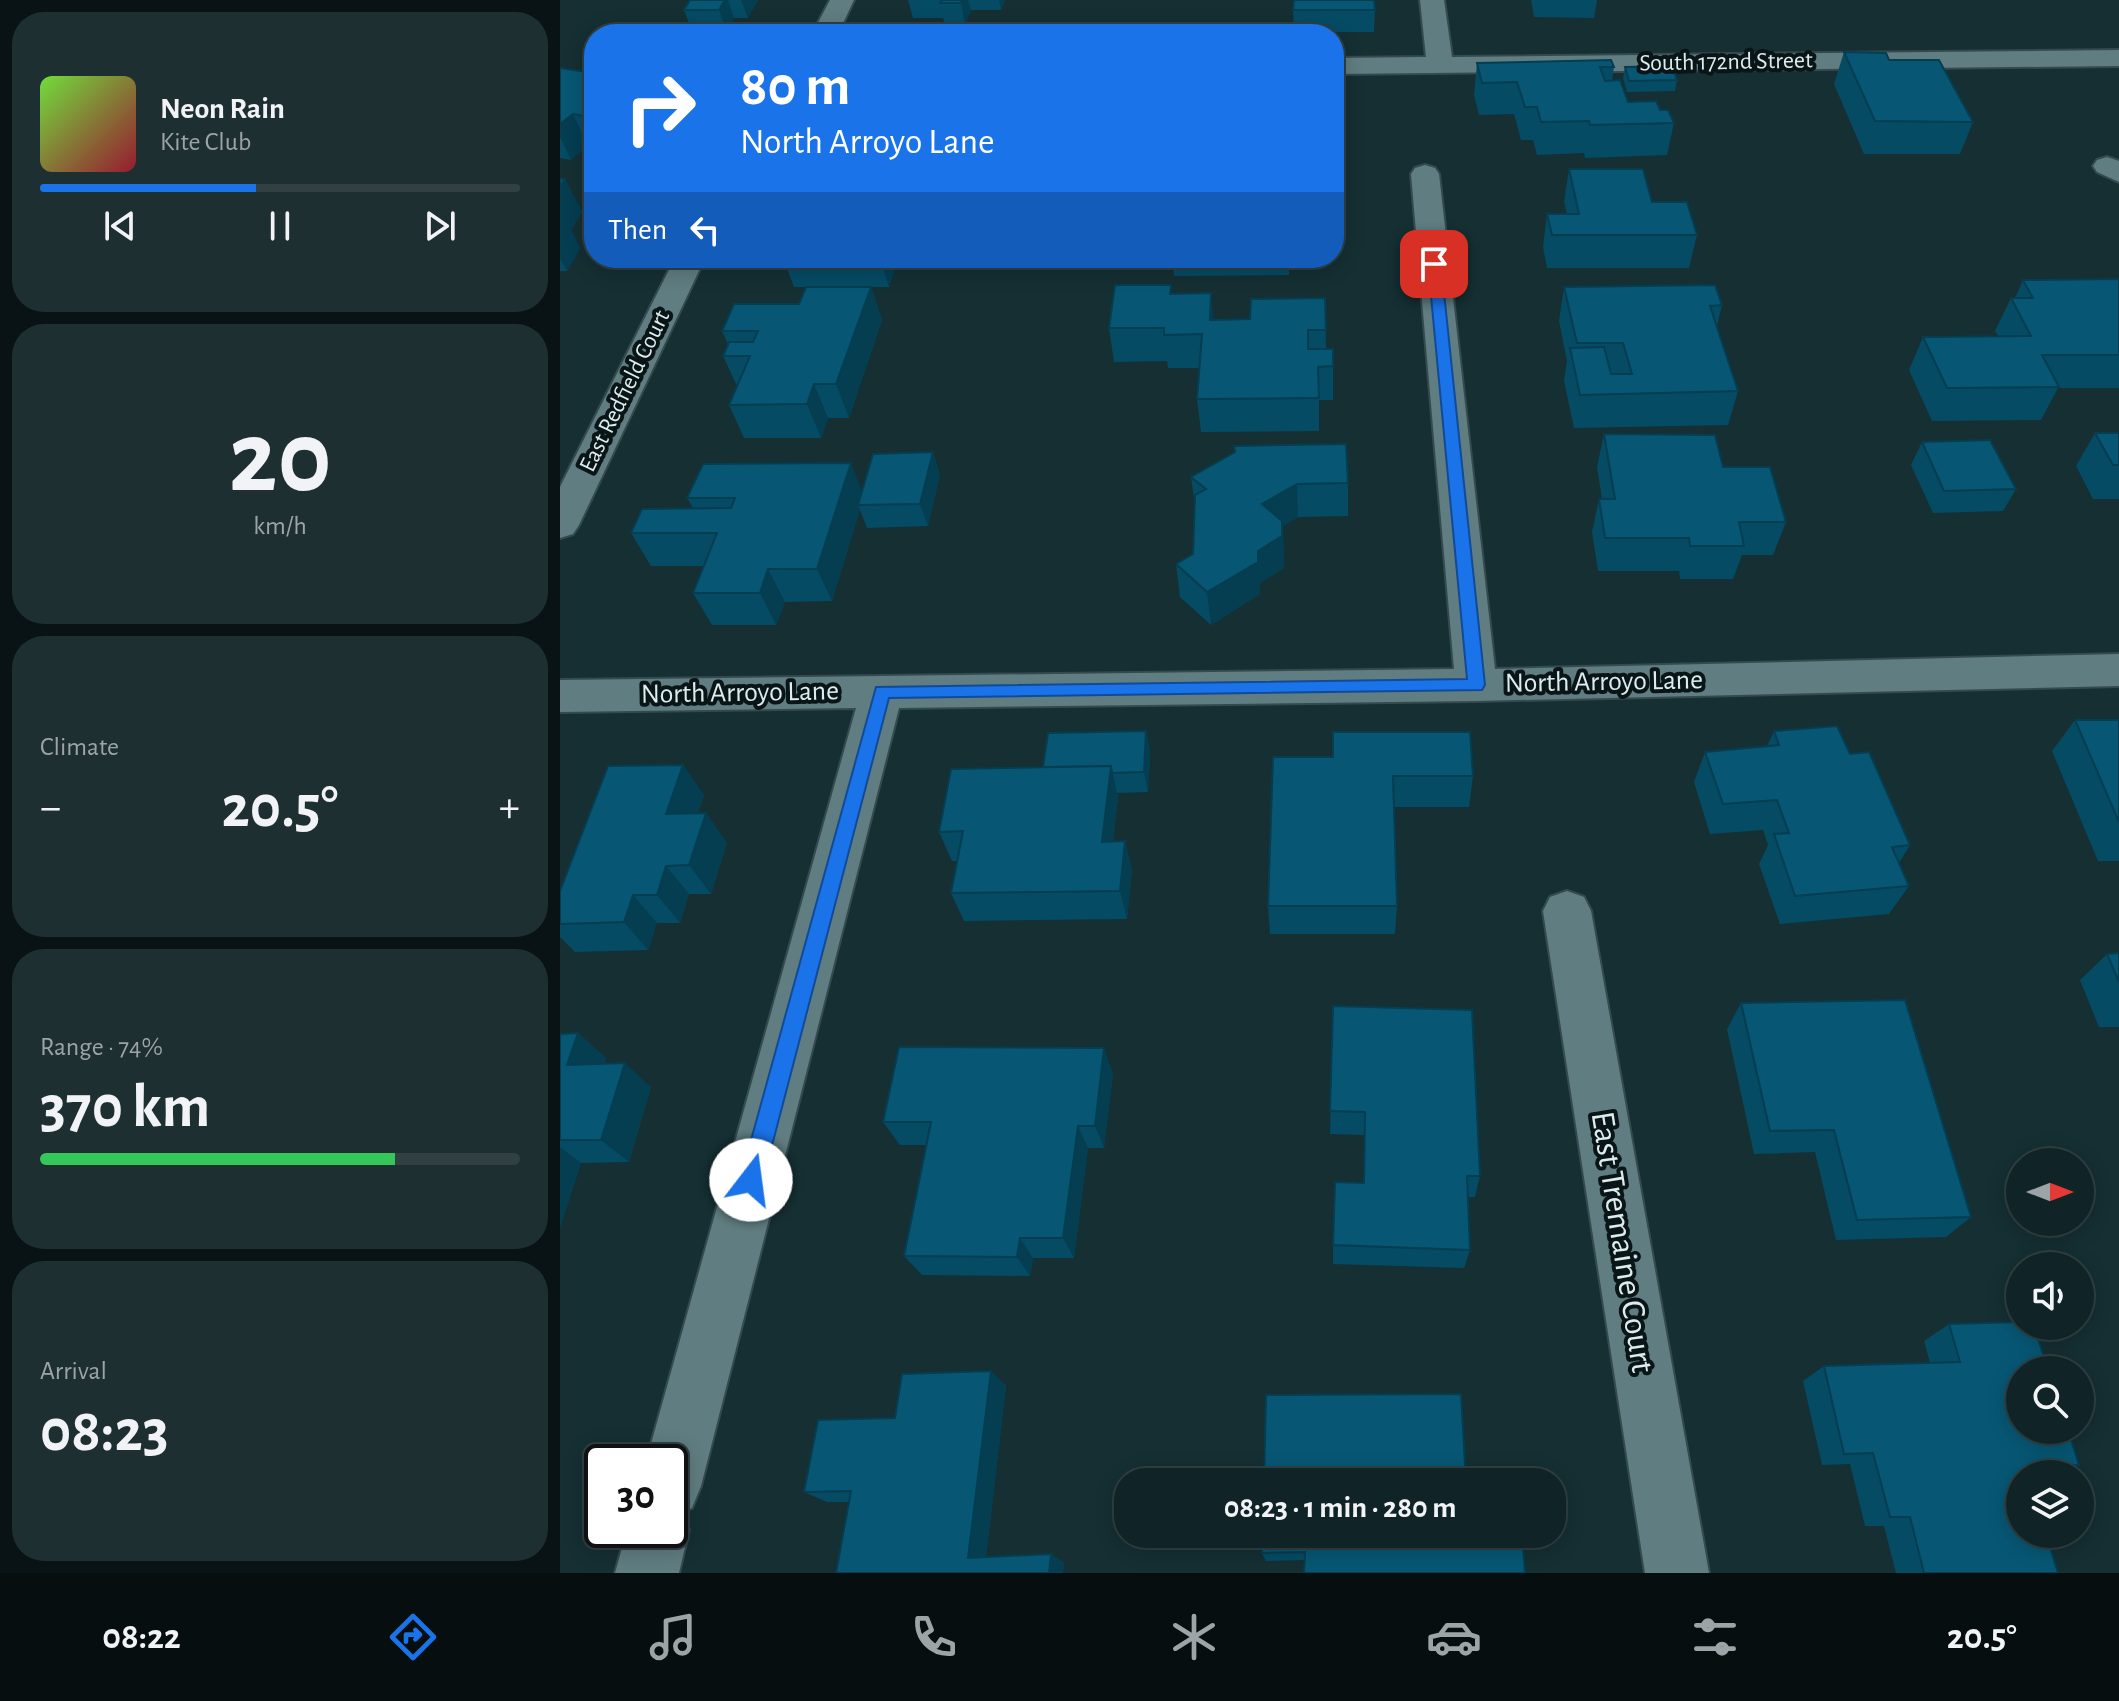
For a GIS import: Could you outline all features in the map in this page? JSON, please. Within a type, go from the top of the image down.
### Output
[{"type":"street","points":[[830,24],[842,0]]},
{"type":"street","points":[[1432,0],[1440,64]]},
{"type":"street","name":"South 172nd Street","points":[[1344,66],[2119,58]]},
{"type":"street","points":[[1425,174],[1476,685]]},
{"type":"street","name":"East Redfield Court","points":[[560,525],[685,268]]},
{"type":"street","name":"North Arroyo Lane","points":[[560,696],[1476,685],[2119,670]]},
{"type":"street","points":[[681,1444],[882,691]]},
{"type":"street","name":"East Tremaine Court","points":[[1567,911],[1677,1573]]},
{"type":"street","points":[[647,1573],[653,1548]]},
{"type":"building","points":[[690,0],[725,0],[719,10],[684,10]]},
{"type":"building","points":[[942,0],[962,0],[961,3],[940,3]]},
{"type":"building","points":[[1294,0],[1374,0],[1375,10],[1293,10]]},
{"type":"building","points":[[1844,52],[1886,53],[1889,60],[1939,60],[1973,122],[1875,121]]},
{"type":"building","points":[[1611,60],[1614,67],[1600,67],[1605,81],[1620,80],[1628,102],[1656,101],[1660,110],[1668,110],[1674,123],[1590,125],[1589,121],[1541,122],[1537,107],[1525,107],[1517,82],[1482,83],[1477,63]]},
{"type":"building","points":[[1672,66],[1677,80],[1629,81],[1625,67]]},
{"type":"building","points":[[560,68],[584,72],[584,116],[573,114],[560,124]]},
{"type":"building","points":[[1569,169],[1643,169],[1652,202],[1687,202],[1697,235],[1552,235],[1547,214],[1579,214]]},
{"type":"building","points":[[2119,279],[2119,355],[2042,355],[2059,387],[1947,388],[1923,337],[2031,336],[2011,298],[2033,298],[2023,280]]},
{"type":"building","points":[[1115,285],[1171,285],[1170,294],[1211,293],[1210,320],[1250,319],[1251,299],[1325,298],[1326,330],[1308,330],[1308,349],[1333,349],[1333,366],[1318,367],[1319,398],[1197,399],[1202,334],[1164,335],[1164,328],[1109,328]]},
{"type":"building","points":[[1715,285],[1722,305],[1710,306],[1738,391],[1580,395],[1570,348],[1604,347],[1611,374],[1632,374],[1623,343],[1577,343],[1564,287]]},
{"type":"building","points":[[806,287],[871,287],[836,384],[814,384],[807,404],[729,405],[750,356],[723,356],[729,342],[753,342],[758,331],[722,331],[734,304],[799,304]]},
{"type":"building","points":[[2095,433],[2119,433],[2119,465],[2113,465]]},
{"type":"building","points":[[1604,434],[1715,435],[1723,467],[1770,467],[1786,522],[1739,522],[1744,546],[1690,546],[1689,538],[1605,538],[1599,499],[1615,499]]},
{"type":"building","points":[[1990,440],[2016,489],[1944,491],[1922,442]]},
{"type":"building","points":[[1346,444],[1348,483],[1297,484],[1262,504],[1282,521],[1282,536],[1258,551],[1258,562],[1207,592],[1176,564],[1193,554],[1195,495],[1206,489],[1191,477],[1235,452],[1234,446]]},
{"type":"building","points":[[933,452],[920,504],[858,505],[873,454]]},
{"type":"building","points":[[851,463],[817,569],[768,569],[760,593],[693,593],[717,533],[631,533],[642,509],[731,508],[735,498],[687,498],[703,464]]},
{"type":"building","points":[[2075,720],[2119,720],[2119,822]]},
{"type":"building","points":[[1837,726],[1850,754],[1869,752],[1910,845],[1892,847],[1909,886],[1795,896],[1774,834],[1789,833],[1777,800],[1723,804],[1705,752],[1779,745],[1774,731]]},
{"type":"building","points":[[1146,731],[1144,772],[1112,773],[1111,766],[1043,767],[1048,733]]},
{"type":"building","points":[[1333,732],[1470,732],[1473,776],[1393,776],[1397,906],[1268,906],[1273,757],[1333,757]]},
{"type":"building","points":[[683,765],[666,814],[706,813],[689,865],[666,866],[657,895],[633,895],[624,922],[560,924],[560,891],[608,766]]},
{"type":"building","points":[[1111,766],[1102,842],[1125,841],[1120,891],[951,893],[963,831],[939,832],[951,769]]},
{"type":"building","points":[[2119,953],[2119,982],[2107,954]]},
{"type":"building","points":[[1905,1000],[1971,1217],[1857,1220],[1834,1130],[1770,1131],[1741,1003]]},
{"type":"building","points":[[1333,1006],[1472,1010],[1480,1176],[1467,1176],[1470,1250],[1333,1245],[1335,1182],[1364,1183],[1365,1112],[1330,1111]]},
{"type":"building","points":[[578,1033],[567,1065],[625,1063],[601,1140],[560,1140],[560,1034]]},
{"type":"building","points":[[899,1047],[1104,1048],[1095,1126],[1078,1126],[1063,1238],[1020,1238],[1017,1257],[904,1256],[931,1122],[883,1122]]},
{"type":"building","points":[[2006,1322],[2006,1340],[2038,1340],[2044,1356],[2006,1356],[2006,1444],[2072,1444],[2077,1460],[2006,1460],[2006,1548],[2050,1548],[2058,1573],[1924,1573],[1910,1517],[1890,1517],[1873,1453],[1844,1454],[1824,1366],[1960,1362],[1949,1324]]},
{"type":"building","points":[[991,1371],[968,1558],[1051,1554],[1049,1573],[836,1573],[851,1491],[804,1492],[818,1420],[895,1418],[902,1374]]},
{"type":"building","points":[[1461,1394],[1465,1468],[1264,1468],[1266,1395]]},
{"type":"building","points":[[1262,1548],[1523,1548],[1525,1573],[1304,1573],[1305,1552],[1262,1553]]},
{"type":"route","points":[[751,1180],[882,691],[1476,685],[1434,264]]}]
